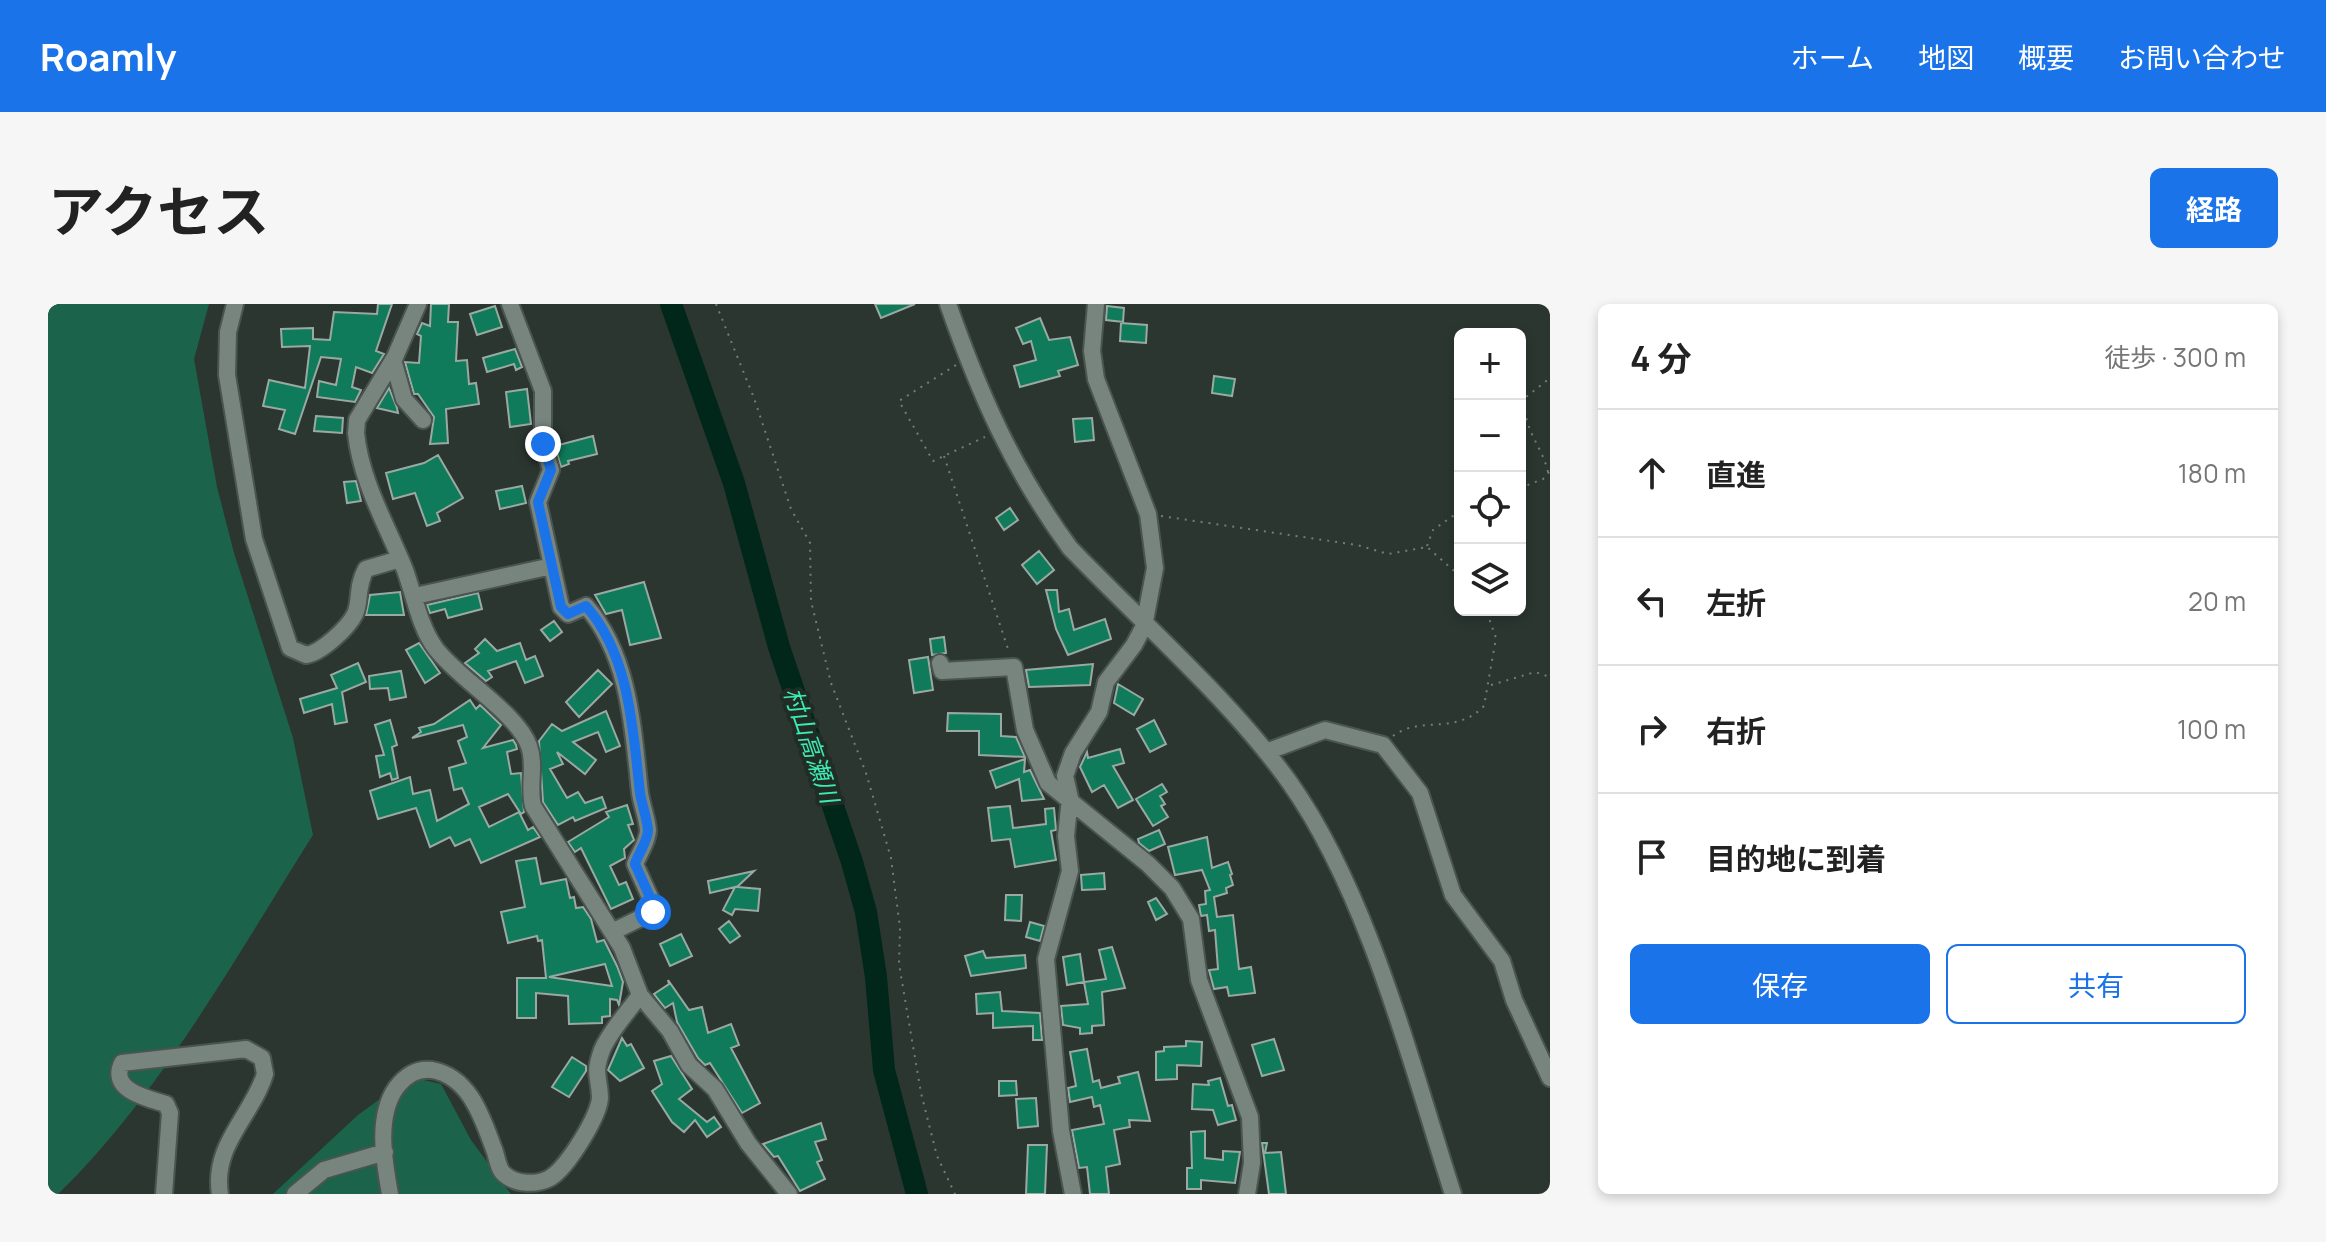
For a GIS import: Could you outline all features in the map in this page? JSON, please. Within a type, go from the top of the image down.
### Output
[{"type":"street","points":[[235,304],[228,332],[227,375],[254,539],[290,648],[306,655],[326,648],[355,615],[359,582],[366,569],[400,559]]},
{"type":"street","points":[[418,304],[393,360],[357,420],[356,433],[376,507],[434,647],[526,740],[530,748],[533,806],[622,948],[640,995],[670,1031],[689,1065],[715,1089],[748,1143],[789,1194]]},
{"type":"street","points":[[510,304],[543,391],[543,444],[551,470],[538,502],[561,607],[568,614],[586,606],[615,655],[636,737],[642,811],[648,832],[635,864],[654,906],[653,912],[612,932]]},
{"type":"street","points":[[948,304],[998,432],[1034,497],[1070,548],[1266,752],[1312,817],[1337,862],[1369,944],[1453,1194]]},
{"type":"street","points":[[1073,1194],[1061,1131],[1046,959],[1070,871],[1066,836],[1070,798],[1065,776],[1073,753],[1099,712],[1106,682],[1144,626],[1155,568],[1148,514],[1096,379],[1092,351],[1096,304]]},
{"type":"street","points":[[393,360],[404,399],[423,420]]},
{"type":"street","points":[[415,596],[552,566]]},
{"type":"street","points":[[940,663],[942,671],[1014,667],[1025,730],[1048,783],[1070,798],[1172,888],[1191,919],[1199,980],[1250,1117],[1252,1163],[1247,1194]]},
{"type":"street","points":[[1266,752],[1325,730],[1383,745],[1420,793],[1453,895],[1502,961],[1514,1000],[1550,1078]]},
{"type":"street","points":[[390,1194],[385,1152],[387,1105],[397,1086],[411,1073],[432,1070],[455,1081],[471,1095],[503,1173],[527,1182],[551,1177],[566,1164],[582,1139],[600,1098],[594,1075],[604,1046],[640,995]]},
{"type":"street","points":[[164,1194],[170,1113],[166,1104],[128,1089],[120,1081],[118,1072],[122,1063],[246,1049],[262,1058],[265,1074],[234,1128],[221,1161],[220,1194]]},
{"type":"street","points":[[295,1194],[324,1170],[385,1152]]},
{"type":"path","points":[[716,304],[754,398],[791,509],[810,543],[811,601],[831,683],[866,773],[891,858],[900,928],[899,964],[921,1093],[937,1156],[955,1194]]},
{"type":"path","points":[[967,358],[899,401],[933,461],[998,432]]},
{"type":"path","points":[[1526,486],[1543,479],[1549,471],[1527,424],[1526,397],[1550,378]]},
{"type":"path","points":[[944,456],[1014,667]]},
{"type":"path","points":[[1148,514],[1357,545],[1388,554],[1427,547]]},
{"type":"path","points":[[1427,547],[1433,530],[1454,515]]},
{"type":"path","points":[[1427,547],[1454,571]]},
{"type":"path","points":[[1383,745],[1397,733],[1414,727],[1459,723],[1484,706],[1496,638],[1488,616]]},
{"type":"path","points":[[1490,685],[1535,672],[1550,677]]},
{"type":"green space","points":[[48,304],[209,304],[194,359],[217,487],[234,553],[293,738],[313,835],[163,1069],[95,1156],[58,1194],[48,1194]]},
{"type":"green space","points":[[410,1077],[441,1084],[471,1140],[511,1194],[273,1194],[358,1115]]},
{"type":"building","points":[[378,304],[392,304],[376,351],[384,354],[372,373],[356,367],[352,387],[361,390],[355,402],[317,397],[319,381],[336,385],[341,359],[321,357],[295,434],[279,429],[285,410],[263,406],[269,380],[305,388],[310,346],[282,347],[281,329],[313,328],[313,339],[330,340],[334,312],[377,314]]},
{"type":"building","points":[[431,304],[449,304],[448,322],[458,322],[456,361],[467,360],[469,384],[476,383],[479,404],[446,409],[448,443],[430,444],[434,417],[418,394],[414,394],[405,362],[419,363],[421,336],[417,334],[422,323],[430,326]]},
{"type":"building","points":[[875,304],[915,304],[881,318]]},
{"type":"building","points":[[495,306],[502,327],[477,335],[470,314]]},
{"type":"building","points":[[1107,306],[1124,308],[1123,322],[1106,320]]},
{"type":"building","points":[[1040,318],[1049,340],[1070,337],[1078,365],[1058,371],[1060,376],[1020,387],[1014,366],[1036,360],[1031,341],[1023,344],[1016,328]]},
{"type":"building","points":[[1121,323],[1147,325],[1146,343],[1120,341]]},
{"type":"building","points":[[515,349],[522,367],[516,370],[514,364],[487,372],[483,358]]},
{"type":"building","points":[[1214,376],[1235,379],[1232,396],[1212,393]]},
{"type":"building","points":[[389,388],[397,408],[398,413],[377,408]]},
{"type":"building","points":[[527,389],[531,424],[510,427],[506,392]]},
{"type":"building","points":[[316,416],[343,418],[342,433],[314,431]]},
{"type":"building","points":[[1092,418],[1094,440],[1075,442],[1073,419]]},
{"type":"building","points":[[593,436],[597,454],[568,461],[569,464],[561,467],[555,446]]},
{"type":"building","points":[[438,455],[463,498],[437,513],[440,521],[427,526],[415,493],[393,499],[386,473],[424,463]]},
{"type":"building","points":[[356,481],[361,501],[347,503],[344,482]]},
{"type":"building","points":[[522,486],[526,503],[500,509],[496,491]]},
{"type":"building","points":[[1010,508],[1018,520],[1004,530],[996,518]]},
{"type":"building","points":[[1039,551],[1054,570],[1037,584],[1022,565]]},
{"type":"building","points":[[644,582],[661,638],[630,645],[622,610],[606,614],[595,595]]},
{"type":"building","points":[[1046,590],[1057,590],[1059,612],[1069,609],[1074,630],[1105,619],[1111,639],[1068,655],[1056,629]]},
{"type":"building","points":[[400,592],[404,615],[366,615],[370,595]]},
{"type":"building","points":[[478,593],[482,609],[448,618],[445,609],[430,613],[427,605]]},
{"type":"building","points":[[554,621],[562,632],[550,641],[541,630]]},
{"type":"building","points":[[944,637],[946,653],[932,655],[930,639]]},
{"type":"building","points":[[485,639],[497,651],[520,643],[526,660],[535,656],[543,676],[525,683],[516,661],[488,671],[492,677],[486,681],[465,663],[479,653],[475,649]]},
{"type":"building","points":[[419,643],[440,673],[425,683],[406,650]]},
{"type":"building","points":[[928,657],[933,690],[914,693],[909,660]]},
{"type":"building","points":[[358,663],[366,682],[342,692],[347,722],[335,724],[332,704],[304,713],[300,699],[337,688],[331,675]]},
{"type":"building","points":[[1093,664],[1090,685],[1029,687],[1026,670]]},
{"type":"building","points":[[598,670],[612,684],[579,717],[566,702]]},
{"type":"building","points":[[401,671],[406,697],[390,700],[388,688],[370,689],[369,676]]},
{"type":"building","points":[[1118,684],[1143,699],[1134,715],[1114,703]]},
{"type":"building","points":[[470,700],[476,709],[480,705],[501,725],[483,748],[513,740],[517,749],[507,752],[511,774],[521,773],[524,812],[521,814],[508,794],[479,807],[489,827],[519,812],[528,830],[533,827],[540,837],[481,863],[470,839],[455,846],[450,837],[430,847],[416,808],[378,819],[370,791],[410,777],[413,794],[430,790],[437,821],[469,804],[462,788],[454,790],[449,768],[466,763],[458,741],[467,737],[463,725],[412,738],[421,732],[419,728],[434,724]]},
{"type":"building","points":[[606,711],[620,746],[606,752],[598,732],[573,742],[596,760],[585,774],[557,752],[563,764],[550,769],[567,798],[578,792],[585,803],[602,797],[606,808],[575,821],[573,817],[558,825],[543,802],[539,741],[552,724],[562,731]]},
{"type":"building","points":[[948,713],[1001,714],[1001,736],[1016,737],[1025,757],[979,755],[979,731],[947,731]]},
{"type":"building","points":[[390,720],[397,745],[392,747],[398,778],[392,780],[390,773],[380,777],[376,756],[384,755],[375,725]]},
{"type":"building","points":[[1154,720],[1166,744],[1150,752],[1137,729]]},
{"type":"building","points":[[1120,749],[1124,763],[1113,766],[1133,800],[1118,808],[1104,785],[1092,792],[1080,767],[1087,752],[1088,758]]},
{"type":"building","points":[[1025,759],[1024,772],[1030,770],[1044,799],[1022,801],[1019,779],[996,788],[990,771]]},
{"type":"building","points":[[1162,784],[1167,792],[1160,796],[1165,804],[1161,806],[1168,817],[1153,826],[1136,799]]},
{"type":"building","points":[[627,805],[633,824],[628,825],[634,840],[624,849],[625,858],[610,866],[619,885],[626,882],[633,899],[611,909],[581,848],[575,852],[568,842],[609,817],[606,812]]},
{"type":"building","points":[[1010,806],[1013,828],[1046,824],[1045,809],[1054,808],[1056,830],[1051,831],[1056,860],[1015,867],[1010,839],[992,841],[988,808]]},
{"type":"building","points":[[1159,830],[1165,844],[1149,851],[1139,843],[1138,839]]},
{"type":"building","points":[[1207,837],[1212,868],[1228,862],[1232,874],[1233,885],[1226,888],[1227,893],[1214,897],[1217,917],[1233,915],[1239,969],[1251,967],[1255,993],[1229,996],[1227,987],[1214,989],[1209,970],[1218,969],[1215,930],[1209,931],[1207,915],[1201,916],[1199,905],[1206,904],[1205,891],[1210,890],[1202,870],[1175,875],[1168,847]]},
{"type":"building","points":[[536,858],[541,884],[566,879],[570,898],[574,897],[576,908],[583,907],[591,919],[597,942],[604,940],[623,982],[619,1005],[617,1000],[610,999],[610,1016],[602,1017],[602,1023],[569,1024],[568,996],[536,993],[536,1018],[517,1018],[517,978],[546,978],[542,940],[538,941],[537,936],[508,943],[501,912],[525,907],[516,861]],"holes":[[[605,964],[612,986],[549,977]]]},
{"type":"building","points":[[754,871],[737,887],[760,889],[758,911],[735,909],[732,915],[723,910],[735,887],[710,893],[708,881]]},
{"type":"building","points":[[1104,873],[1105,889],[1082,890],[1081,875]]},
{"type":"building","points":[[1006,895],[1022,895],[1021,921],[1005,920]]},
{"type":"building","points":[[1156,898],[1167,914],[1156,920],[1148,902]]},
{"type":"building","points":[[729,921],[740,936],[730,943],[719,929]]},
{"type":"building","points":[[1030,922],[1044,926],[1040,941],[1026,937]]},
{"type":"building","points":[[681,934],[692,956],[670,966],[660,944]]},
{"type":"building","points":[[1112,947],[1125,988],[1102,992],[1104,1025],[1092,1026],[1092,1033],[1080,1034],[1080,1028],[1063,1025],[1061,1006],[1088,1004],[1084,982],[1106,979],[1099,950]]},
{"type":"building","points":[[983,951],[986,958],[1025,955],[1026,968],[971,976],[965,956]]},
{"type":"building","points":[[1080,954],[1084,982],[1067,985],[1063,957]]},
{"type":"building","points":[[668,980],[689,1010],[702,1007],[708,1033],[731,1024],[739,1045],[731,1048],[760,1103],[742,1113],[710,1063],[705,1065],[698,1058],[677,1022],[673,1003],[665,1008],[654,994],[669,984]]},
{"type":"building","points":[[1000,992],[1002,1011],[1040,1013],[1042,1040],[1033,1040],[1033,1026],[993,1028],[993,1013],[977,1014],[976,994]]},
{"type":"building","points":[[622,1038],[627,1046],[631,1044],[644,1068],[620,1081],[608,1070]]},
{"type":"building","points":[[1274,1039],[1284,1070],[1262,1076],[1252,1045]]},
{"type":"building","points":[[1186,1041],[1202,1042],[1201,1066],[1177,1065],[1177,1079],[1156,1080],[1156,1052],[1164,1051],[1164,1047],[1186,1046]]},
{"type":"building","points":[[1087,1049],[1093,1082],[1099,1080],[1101,1088],[1120,1083],[1118,1077],[1138,1072],[1150,1121],[1129,1120],[1130,1127],[1114,1130],[1120,1164],[1106,1167],[1109,1194],[1090,1194],[1087,1167],[1079,1168],[1072,1130],[1104,1124],[1100,1105],[1094,1107],[1092,1097],[1070,1102],[1068,1088],[1076,1086],[1070,1052]]},
{"type":"building","points":[[671,1056],[692,1089],[679,1099],[707,1122],[714,1117],[721,1127],[707,1137],[695,1120],[684,1132],[672,1122],[652,1091],[662,1084],[654,1061]]},
{"type":"building","points":[[572,1057],[586,1066],[586,1071],[569,1097],[552,1087]]},
{"type":"building","points":[[1220,1078],[1228,1106],[1232,1105],[1236,1120],[1218,1125],[1213,1110],[1192,1109],[1193,1084],[1209,1085],[1208,1081]]},
{"type":"building","points":[[999,1081],[1016,1081],[1017,1095],[999,1096]]},
{"type":"building","points":[[1036,1098],[1038,1126],[1018,1128],[1016,1099]]},
{"type":"building","points":[[821,1123],[826,1139],[815,1142],[822,1160],[817,1162],[825,1179],[800,1191],[778,1156],[774,1157],[763,1144]]},
{"type":"building","points":[[1205,1131],[1205,1158],[1223,1160],[1223,1151],[1240,1152],[1235,1183],[1201,1180],[1201,1189],[1187,1189],[1187,1168],[1192,1168],[1191,1132]]},
{"type":"building","points":[[1262,1143],[1267,1143],[1265,1153],[1281,1152],[1286,1194],[1269,1194]]},
{"type":"building","points":[[1028,1145],[1047,1145],[1045,1194],[1026,1194]]},
{"type":"waterway","name":"村山高瀬川","points":[[671,304],[734,483],[779,647],[866,912],[876,977],[884,1070],[917,1194]]},
{"type":"route","points":[[543,444],[551,470],[538,502],[561,607],[568,614],[586,606],[593,614],[615,655],[636,737],[642,811],[648,832],[635,864],[654,906],[653,912]]}]
